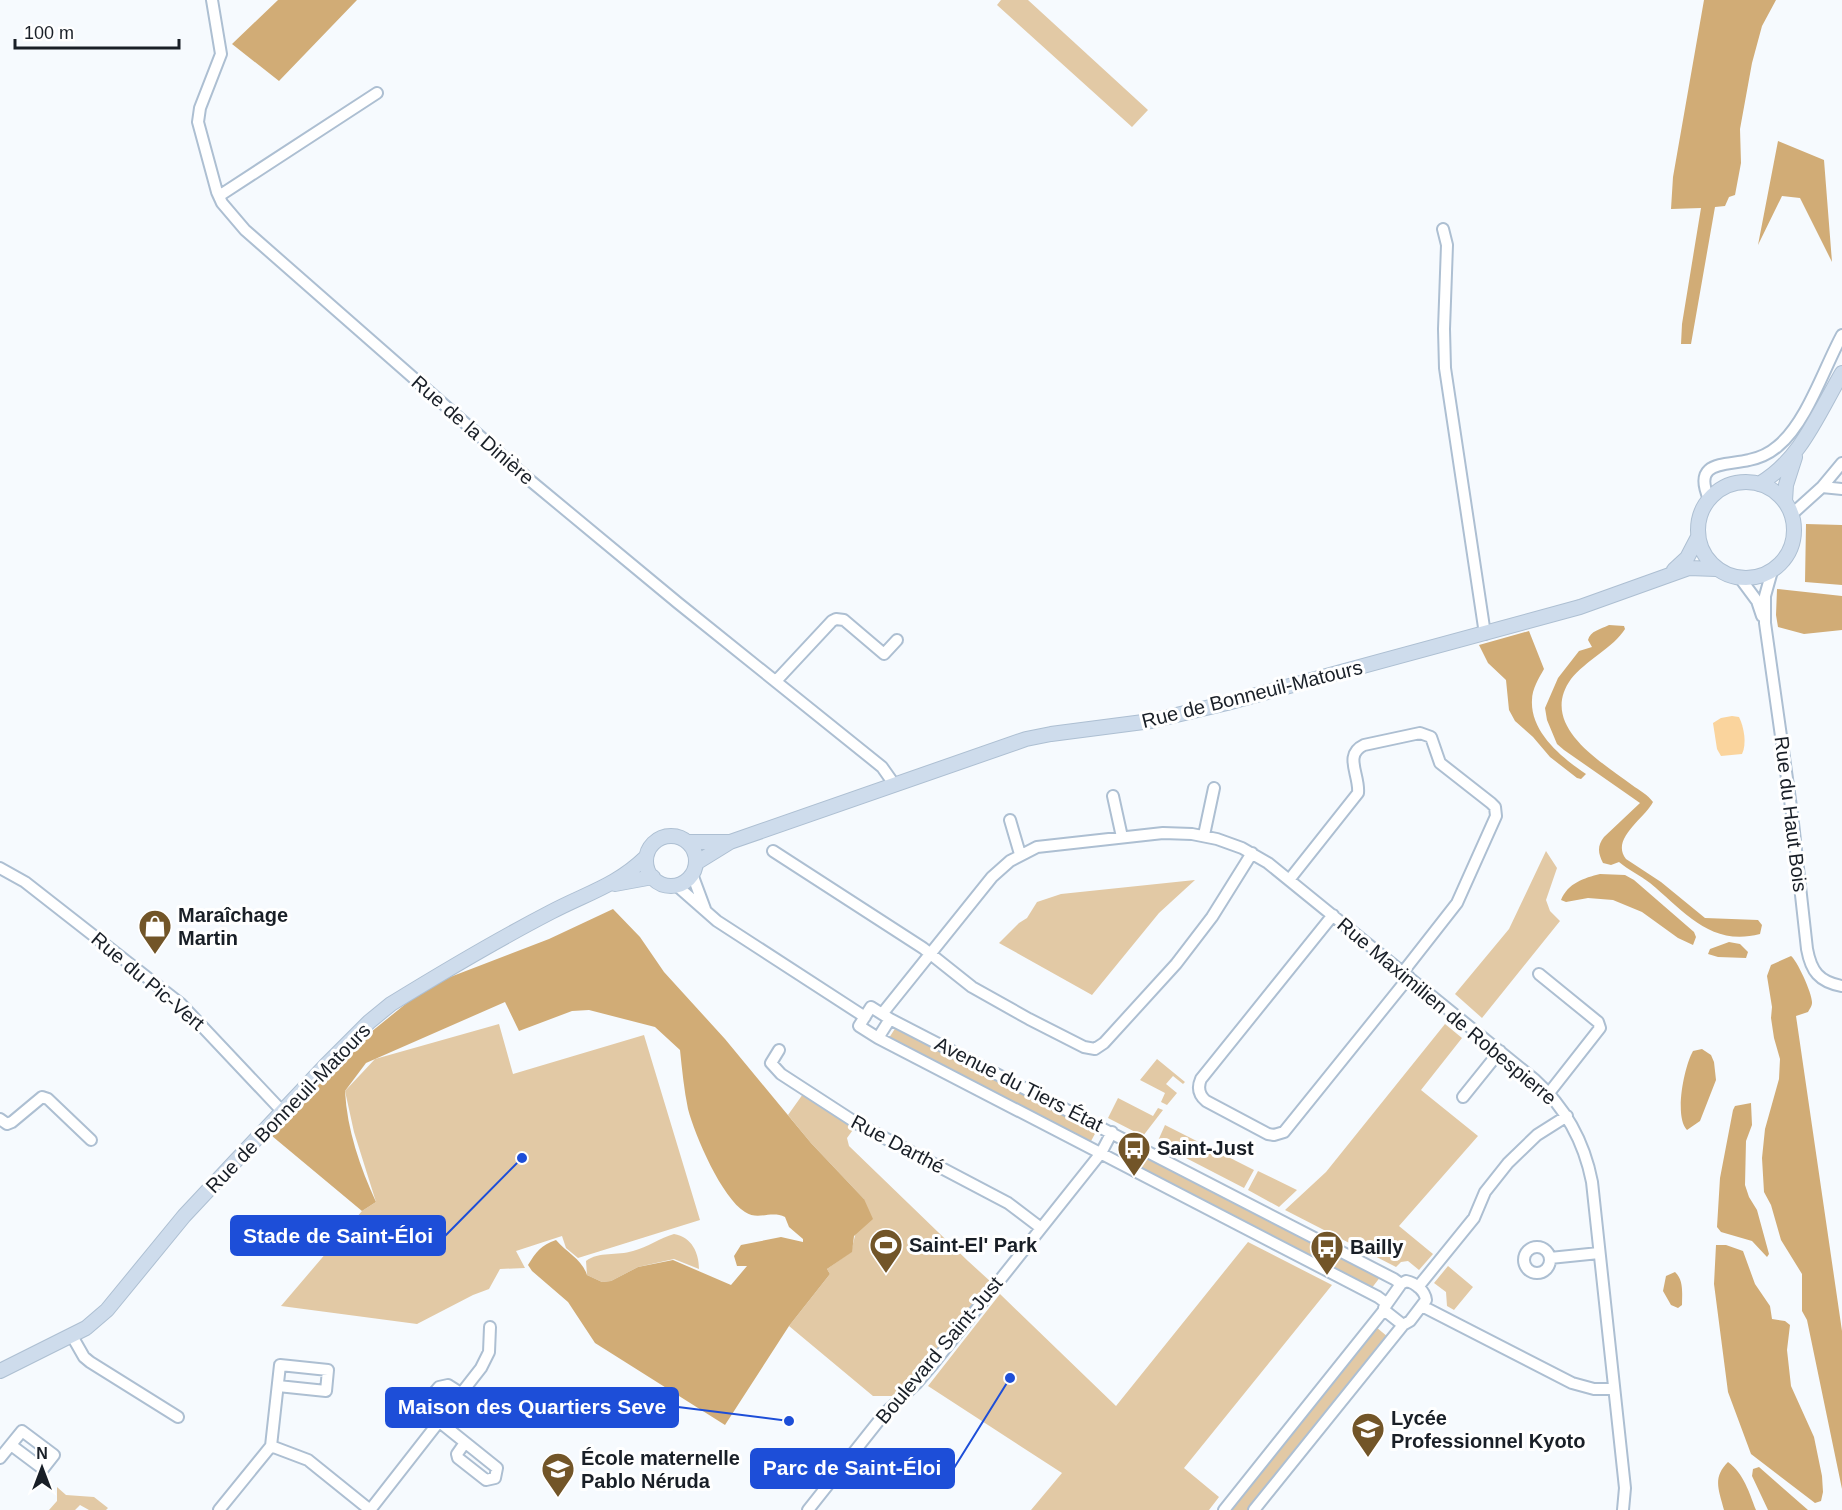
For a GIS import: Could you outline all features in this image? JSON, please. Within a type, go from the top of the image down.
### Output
[{"type":"main road","points":[[1760,483],[1774,476],[1800,445],[1842,373]]},
{"type":"main road","points":[[1785,501],[1786,485],[1800,445]]},
{"type":"main road","points":[[1760,483],[1772,489],[1785,501],[1794,531],[1791,547],[1784,561],[1772,571],[1740,578],[1716,569],[1702,549],[1698,537],[1703,511],[1709,499],[1732,484],[1760,483]]},
{"type":"main road","name":"Rue de Bonneuil-Matours","points":[[1670,574],[1687,558],[1698,537]]},
{"type":"main road","name":"Rue de Bonneuil-Matours","points":[[694,868],[730,842],[1026,740],[1051,734],[1170,717],[1485,634],[1604,599],[1689,568],[1716,569]]},
{"type":"main road","points":[[662,837],[678,837],[688,842],[694,850],[694,868],[685,881],[676,885],[662,884],[652,877],[647,868],[646,857],[652,844],[662,837]]},
{"type":"main road","name":"Rue de Bonneuil-Matours","points":[[688,842],[730,842]]},
{"type":"main road","name":"Rue de Bonneuil-Matours","points":[[0,1371],[86,1328],[117,1299],[184,1216],[282,1111],[369,1022],[391,1004],[550,912],[610,885],[631,871],[646,857]]},
{"type":"main road","name":"Rue de Bonneuil-Matours","points":[[610,885],[652,877]]},
{"type":"street","name":"Rue de la Dinière","points":[[212,0],[221,54],[200,108],[198,123],[222,203],[245,230],[514,466],[678,603],[882,766],[894,784]]},
{"type":"street","points":[[219,196],[377,93]]},
{"type":"street","points":[[1443,229],[1447,246],[1445,368],[1485,634]]},
{"type":"street","points":[[1709,499],[1705,476],[1708,469],[1717,465],[1750,460],[1766,454],[1779,446],[1790,433],[1817,388],[1842,335]]},
{"type":"street","points":[[1791,515],[1822,487],[1842,463]]},
{"type":"street","points":[[1822,487],[1842,489]]},
{"type":"street","name":"Rue du Haut Bois","points":[[1772,571],[1765,596],[1765,623],[1792,814],[1810,965],[1818,975],[1832,984],[1842,986]]},
{"type":"street","name":"Rue du Haut Bois","points":[[1740,578],[1757,601],[1765,623]]},
{"type":"street","points":[[776,681],[836,619],[844,620],[884,654],[897,640]]},
{"type":"street","points":[[1289,880],[1358,793],[1353,758],[1358,748],[1364,745],[1426,733],[1431,737],[1440,763],[1491,803],[1497,812],[1457,903],[1406,975],[1284,1132],[1275,1135],[1268,1134],[1206,1101],[1198,1088],[1201,1079],[1333,915]]},
{"type":"street","points":[[1204,836],[1214,788]]},
{"type":"street","points":[[1113,796],[1122,837]]},
{"type":"street","points":[[1011,820],[1020,854]]},
{"type":"street","name":"Rue Maximilien de Robespierre","points":[[878,1038],[886,1017],[930,954],[992,877],[1020,854],[1053,844],[1176,832],[1230,843],[1252,853],[1333,915],[1500,1051],[1549,1093],[1567,1116],[1581,1143],[1589,1168],[1624,1488],[1623,1510]]},
{"type":"street","points":[[773,851],[930,954],[969,985],[1084,1047],[1095,1049],[1104,1043],[1176,964],[1212,917],[1252,853]]},
{"type":"street","name":"Rue du Pic-Vert","points":[[0,868],[24,882],[182,1004],[282,1111]]},
{"type":"street","points":[[694,868],[706,912]]},
{"type":"street","points":[[676,885],[717,921],[865,1017]]},
{"type":"street","points":[[1539,974],[1598,1022],[1600,1028],[1549,1093]]},
{"type":"street","points":[[878,1038],[859,1026],[871,1007],[886,1017]]},
{"type":"street","name":"Avenue du Tiers État","points":[[886,1017],[1112,1132],[1401,1284]]},
{"type":"street","name":"Avenue du Tiers État","points":[[878,1038],[1378,1297],[1385,1306]]},
{"type":"street","name":"Rue Darthé","points":[[779,1050],[771,1063],[781,1074],[858,1124],[1008,1203],[1041,1228]]},
{"type":"street","points":[[1463,1097],[1500,1051]]},
{"type":"street","points":[[0,1119],[7,1124],[12,1122],[42,1097],[48,1099],[91,1140]]},
{"type":"street","points":[[1418,1287],[1474,1218],[1485,1192],[1508,1163],[1537,1135],[1567,1116]]},
{"type":"street","name":"Boulevard Saint-Just","points":[[808,1510],[885,1413],[916,1384],[1101,1153],[1112,1132]]},
{"type":"street","points":[[1550,1258],[1599,1253]]},
{"type":"street","points":[[1224,1510],[1401,1284],[1410,1282],[1418,1287],[1426,1297],[1422,1306],[1410,1322],[1403,1325],[1254,1510]]},
{"type":"street","points":[[1385,1306],[1403,1325]]},
{"type":"street","points":[[1422,1306],[1572,1383],[1594,1389],[1614,1389]]},
{"type":"street","points":[[271,1446],[308,1460],[370,1510],[486,1361],[489,1352],[490,1327]]},
{"type":"street","points":[[72,1336],[84,1357],[90,1362],[178,1418]]},
{"type":"street","points":[[219,1510],[271,1446],[280,1365],[328,1370],[326,1391],[278,1386]]},
{"type":"street","points":[[462,1394],[448,1385],[439,1387],[425,1408],[464,1444]]},
{"type":"street","points":[[0,1458],[11,1445]]},
{"type":"shaded area","points":[[278,0],[357,0],[279,81],[232,44]]},
{"type":"shaded area","points":[[1001,0],[1028,0],[1148,110],[1132,127],[997,5]]},
{"type":"shaded area","points":[[1704,0],[1776,0],[1762,26],[1752,63],[1740,129],[1741,163],[1735,195],[1729,197],[1725,206],[1715,207],[1691,344],[1681,344],[1682,324],[1701,208],[1671,209],[1673,177]]},
{"type":"shaded area","points":[[1778,141],[1824,160],[1832,262],[1800,198],[1782,196],[1758,245]]},
{"type":"shaded area","points":[[1806,524],[1842,525],[1842,585],[1805,582]]},
{"type":"shaded area","points":[[1777,589],[1842,596],[1842,630],[1804,634],[1778,627]]},
{"type":"shaded area","points":[[1609,625],[1624,626],[1625,629],[1614,642],[1571,679],[1563,696],[1562,712],[1567,726],[1590,753],[1653,802],[1625,836],[1622,851],[1626,859],[1661,882],[1705,918],[1758,920],[1762,925],[1760,934],[1742,937],[1712,931],[1699,924],[1650,883],[1619,862],[1611,865],[1603,863],[1599,850],[1600,843],[1640,803],[1557,744],[1547,720],[1545,708],[1558,678],[1579,651],[1592,647],[1588,640],[1591,634]]},
{"type":"shaded area","points":[[1529,631],[1544,669],[1532,696],[1536,723],[1549,743],[1586,774],[1581,779],[1550,757],[1515,721],[1509,710],[1506,680],[1488,663],[1479,645]]},
{"type":"shaded area","points":[[1739,717],[1741,721],[1744,750],[1742,754],[1721,756],[1717,749],[1713,723],[1721,718]]},
{"type":"shaded area","points":[[1546,851],[1557,868],[1546,900],[1550,911],[1560,921],[1482,1018],[1455,994],[1509,929]]},
{"type":"shaded area","points":[[1600,874],[1625,875],[1634,880],[1694,932],[1696,937],[1693,945],[1678,938],[1642,912],[1613,900],[1588,898],[1566,902],[1561,900],[1572,885]]},
{"type":"shaded area","points":[[1195,880],[1159,913],[1092,995],[999,943],[1027,918],[1037,902],[1061,894]]},
{"type":"shaded area","points":[[613,909],[640,937],[664,972],[725,1039],[811,1143],[864,1199],[873,1219],[854,1236],[852,1252],[827,1269],[830,1274],[789,1326],[725,1425],[595,1343],[568,1302],[528,1265],[539,1250],[556,1240],[578,1260],[587,1275],[602,1282],[611,1281],[638,1267],[673,1260],[731,1285],[747,1266],[737,1266],[734,1256],[741,1245],[781,1237],[803,1242],[803,1239],[789,1227],[785,1217],[750,1215],[736,1205],[727,1194],[703,1150],[688,1109],[680,1050],[655,1027],[589,1010],[572,1011],[519,1031],[505,1002],[366,1063],[345,1091],[348,1120],[355,1148],[376,1202],[362,1211],[272,1136],[355,1045],[408,1002],[445,979],[549,939]]},
{"type":"shaded area","points":[[1729,942],[1740,944],[1748,952],[1746,958],[1718,957],[1708,954],[1710,949]]},
{"type":"shaded area","points":[[1791,956],[1801,971],[1812,999],[1808,1012],[1796,1016],[1842,1331],[1842,1489],[1807,1320],[1802,1311],[1802,1274],[1781,1240],[1771,1205],[1764,1192],[1762,1158],[1765,1129],[1779,1079],[1780,1059],[1774,1038],[1767,976],[1771,965]]},
{"type":"shaded area","points":[[499,1024],[513,1074],[644,1035],[700,1220],[578,1258],[566,1248],[562,1236],[516,1251],[525,1268],[500,1269],[489,1289],[417,1324],[281,1306],[362,1211],[376,1202],[354,1132],[345,1091],[375,1059]]},
{"type":"shaded area","points":[[1445,1024],[1462,1038],[1421,1090],[1478,1136],[1399,1226],[1433,1254],[1419,1270],[1408,1261],[1401,1262],[1396,1267],[1285,1210],[1326,1172]]},
{"type":"shaded area","points":[[896,1027],[1097,1130],[1090,1143],[890,1040]]},
{"type":"shaded area","points":[[1702,1049],[1711,1055],[1716,1080],[1700,1121],[1687,1130],[1681,1114],[1686,1068],[1693,1051]]},
{"type":"shaded area","points":[[1157,1059],[1185,1082],[1183,1084],[1173,1076],[1166,1084],[1177,1093],[1167,1105],[1161,1102],[1165,1093],[1140,1080]]},
{"type":"shaded area","points":[[803,1094],[855,1127],[847,1138],[849,1146],[991,1282],[914,1380],[896,1396],[873,1396],[789,1326],[830,1274],[827,1269],[851,1252],[864,1199],[788,1115]]},
{"type":"shaded area","points":[[1118,1098],[1153,1116],[1158,1108],[1163,1110],[1143,1136],[1108,1118]]},
{"type":"shaded area","points":[[1751,1103],[1752,1125],[1746,1141],[1745,1185],[1757,1210],[1769,1254],[1767,1257],[1752,1241],[1721,1232],[1717,1227],[1720,1178],[1733,1110],[1735,1106]]},
{"type":"shaded area","points":[[1165,1125],[1254,1170],[1244,1188],[1157,1143]]},
{"type":"shaded area","points":[[1128,1145],[1381,1276],[1371,1289],[1121,1159]]},
{"type":"shaded area","points":[[1258,1171],[1297,1190],[1279,1207],[1248,1190]]},
{"type":"shaded area","points":[[674,1234],[690,1242],[698,1257],[699,1269],[674,1259],[638,1267],[611,1281],[602,1282],[587,1275],[586,1261],[591,1258],[633,1251]]},
{"type":"shaded area","points":[[1248,1242],[1332,1285],[1184,1468],[1219,1497],[1209,1510],[1031,1510],[1062,1473],[928,1386],[1000,1294],[1116,1406]]},
{"type":"shaded area","points":[[1716,1245],[1726,1245],[1743,1251],[1755,1284],[1770,1306],[1772,1319],[1785,1321],[1790,1325],[1787,1350],[1791,1386],[1814,1437],[1822,1476],[1821,1501],[1815,1503],[1751,1454],[1728,1392],[1714,1284]]},
{"type":"shaded area","points":[[1448,1266],[1473,1287],[1454,1310],[1447,1306],[1446,1292],[1434,1283]]},
{"type":"shaded area","points":[[1675,1272],[1682,1287],[1682,1305],[1678,1308],[1671,1305],[1663,1291],[1666,1276]]},
{"type":"shaded area","points":[[1376,1327],[1388,1337],[1248,1510],[1229,1510]]},
{"type":"shaded area","points":[[1728,1462],[1742,1478],[1756,1510],[1724,1510],[1718,1479]]},
{"type":"shaded area","points":[[1759,1467],[1808,1510],[1768,1510],[1752,1476],[1753,1469]]},
{"type":"shaded area","points":[[57,1487],[66,1495],[94,1497],[108,1508],[89,1510],[80,1505],[75,1510],[49,1510],[57,1501]]},
{"type":"place","name":"Maraîchage Martin","points":[[155,955]]},
{"type":"place","name":"Stade de Saint-Éloi","points":[[522,1158]]},
{"type":"place","name":"Saint-Just","points":[[1134,1177]]},
{"type":"place","name":"Saint-El' Park","points":[[886,1274]]},
{"type":"place","name":"Bailly","points":[[1327,1276]]},
{"type":"place","name":"Parc de Saint-Éloi","points":[[1010,1378]]},
{"type":"place","name":"Maison des Quartiers Seve","points":[[789,1421]]},
{"type":"place","name":"Lycée Professionnel Kyoto","points":[[1368,1458]]},
{"type":"place","name":"École maternelle Pablo Néruda","points":[[558,1498]]}]
